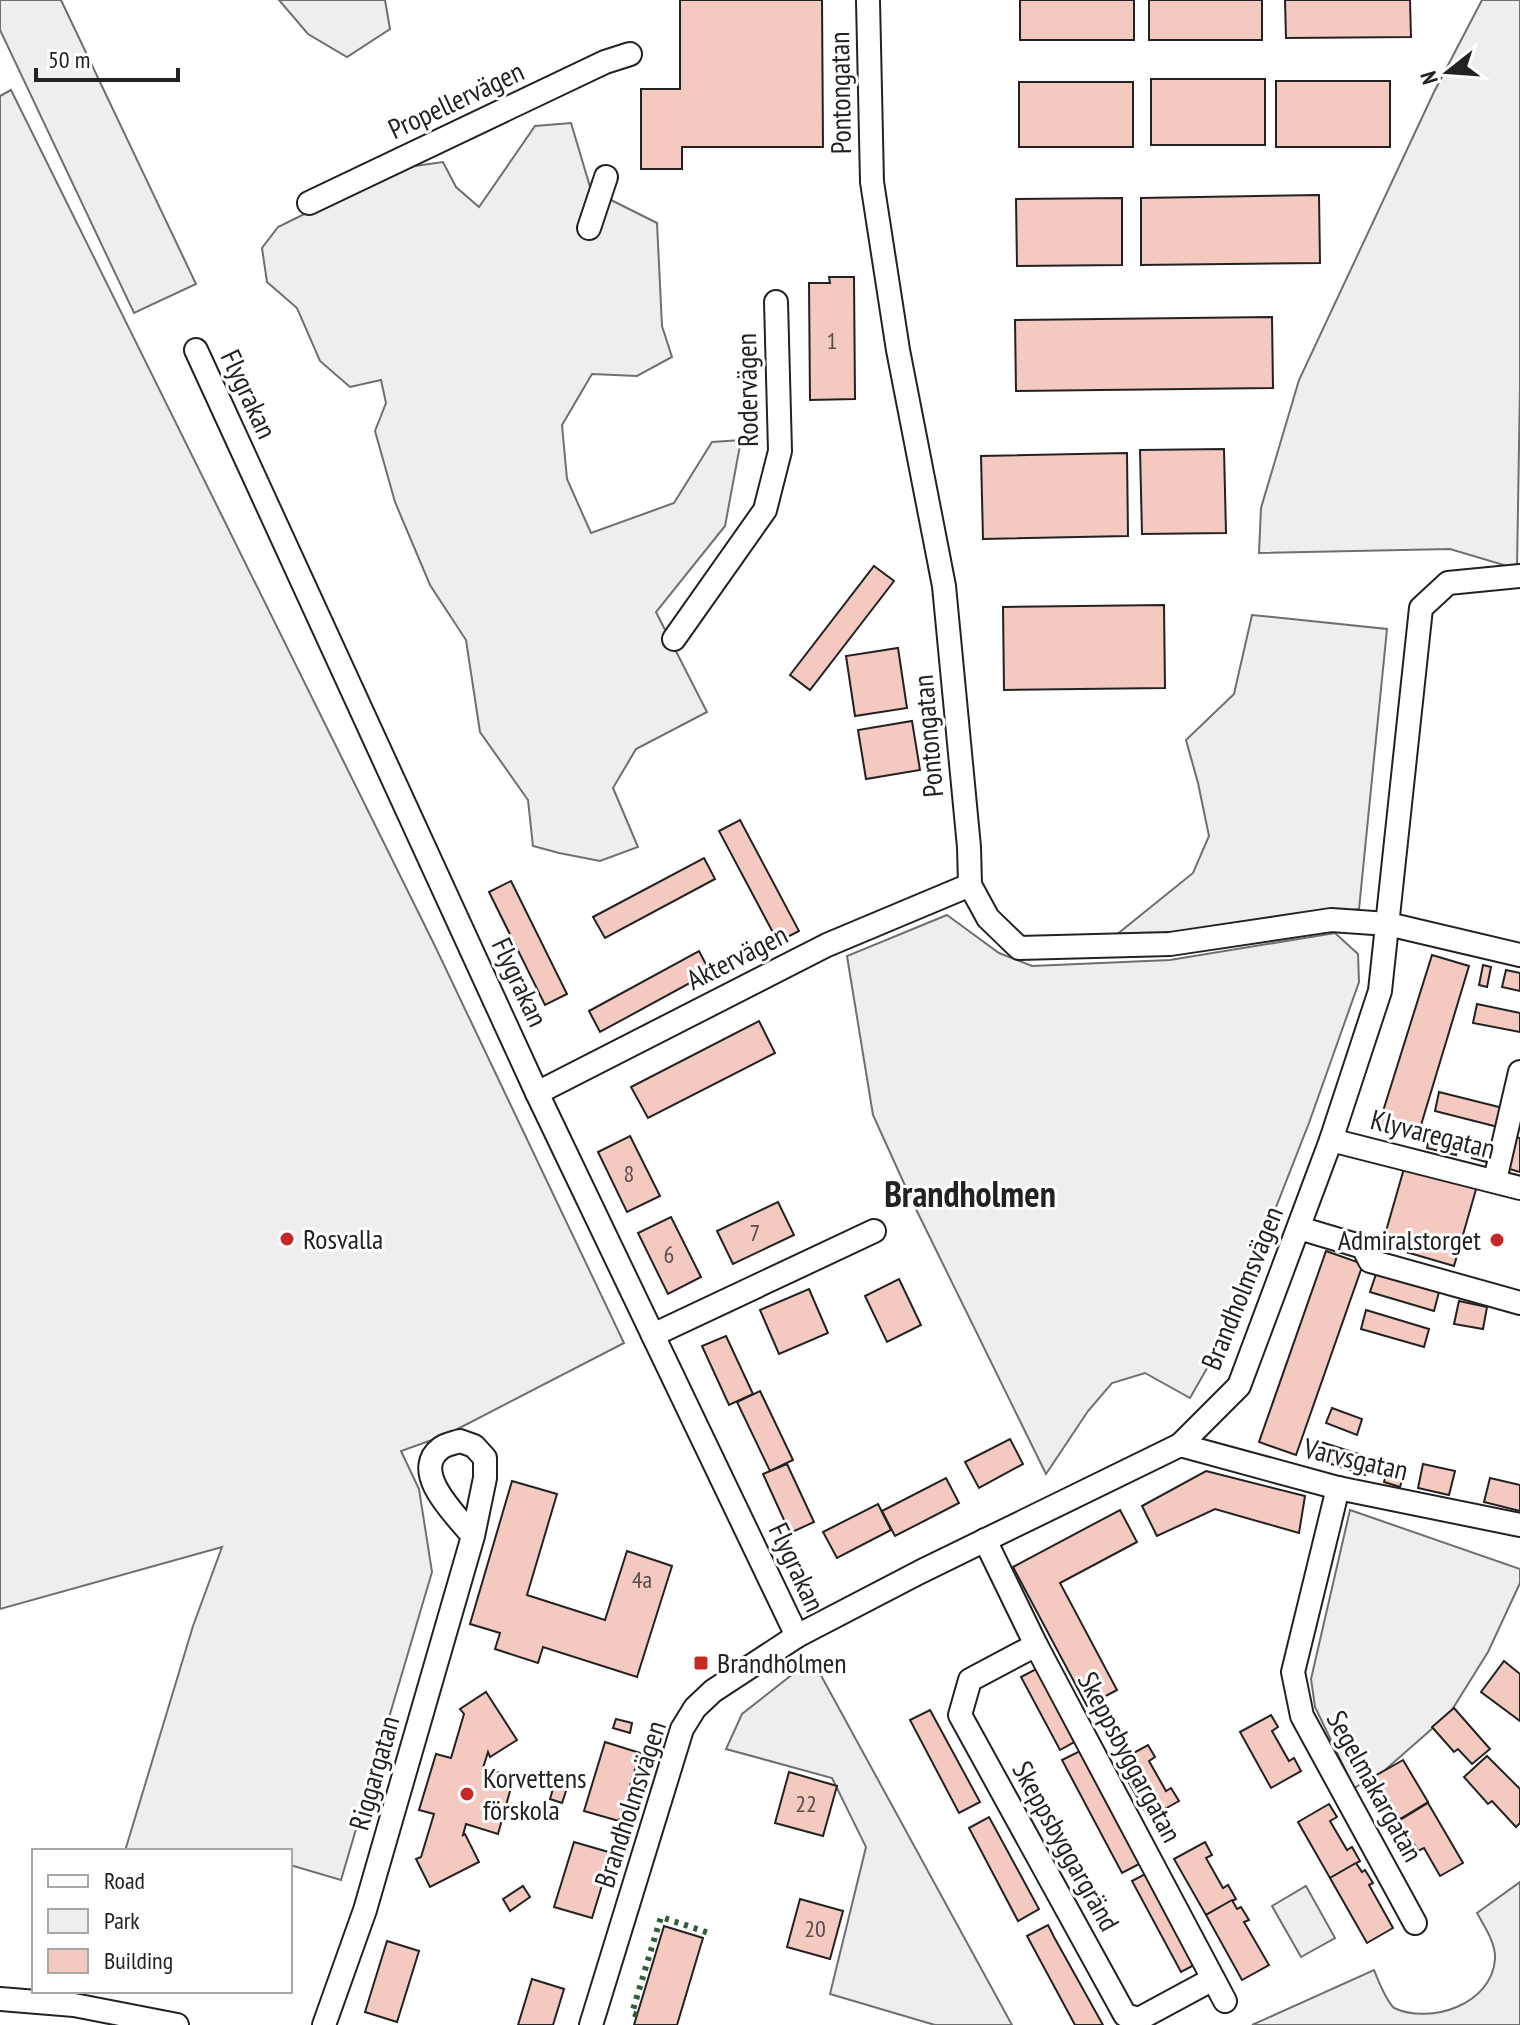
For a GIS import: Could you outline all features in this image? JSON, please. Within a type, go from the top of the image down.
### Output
[{"type":"street","name":"Pontongatan","points":[[868,0],[872,182],[898,350],[944,586],[970,885],[988,918],[1019,948],[1170,944],[1331,920],[1388,924],[1520,955]]},
{"type":"street","name":"Propellervägen","points":[[309,203],[605,62],[630,54]]},
{"type":"street","points":[[589,228],[606,177]]},
{"type":"street","name":"Rodervägen","points":[[674,639],[765,510],[780,451],[776,302]]},
{"type":"street","name":"Flygrakan","points":[[196,350],[537,1093],[797,1636]]},
{"type":"street","name":"Brandholmsvägen","points":[[591,2025],[682,1729],[695,1708],[713,1691],[797,1636],[1180,1445],[1239,1386],[1331,1140],[1380,991],[1421,608],[1448,583],[1520,576]]},
{"type":"street","name":"Aktervägen","points":[[537,1093],[827,945],[970,885]]},
{"type":"street","points":[[1495,1180],[1520,1072]]},
{"type":"street","name":"Klyvaregatan","points":[[1331,1140],[1520,1188]]},
{"type":"street","points":[[1299,1228],[1363,1247],[1370,1261],[1520,1303]]},
{"type":"street","points":[[653,1335],[874,1231]]},
{"type":"street","name":"Varvsgatan","points":[[1180,1445],[1338,1488],[1520,1525]]},
{"type":"street","name":"Segelmakargatan","points":[[1338,1488],[1293,1672],[1302,1716],[1415,1923]]},
{"type":"street","name":"Riggargatan","points":[[324,2025],[365,1910],[473,1536]]},
{"type":"street","name":"Skeppsbyggargatan","points":[[985,1540],[1036,1645],[1225,2001]]},
{"type":"street","name":"Skeppsbyggargränd","points":[[1036,1645],[970,1680],[960,1715],[1125,2015],[1139,2019],[1213,1979]]},
{"type":"street","points":[[0,1999],[74,2005],[177,2025]]},
{"type":"green space","points":[[0,0],[61,0],[196,284],[134,313],[0,30]]},
{"type":"green space","points":[[279,0],[385,0],[390,29],[347,57],[308,34]]},
{"type":"green space","points":[[1482,0],[1520,0],[1517,569],[1450,549],[1259,553],[1261,508],[1299,380],[1434,92]]},
{"type":"green space","points":[[11,90],[434,944],[624,1343],[446,1435],[401,1451],[419,1489],[432,1572],[341,1880],[292,1866],[292,1849],[126,1849],[193,1626],[222,1547],[0,1609],[0,96]]},
{"type":"green space","points":[[571,123],[591,190],[657,223],[662,326],[672,357],[637,376],[592,374],[562,425],[567,479],[591,533],[674,503],[712,442],[741,440],[725,526],[656,612],[707,712],[636,749],[613,788],[638,847],[600,861],[533,846],[528,800],[480,732],[466,640],[430,585],[395,502],[375,431],[386,403],[381,380],[350,387],[320,361],[297,308],[267,282],[262,248],[278,227],[408,167],[443,162],[456,187],[479,207],[535,126]]},
{"type":"green space","points":[[1252,615],[1387,629],[1359,909],[1173,934],[1115,936],[1193,873],[1209,836],[1186,740],[1234,694]]},
{"type":"green space","points":[[947,915],[999,953],[1032,966],[1170,960],[1335,933],[1358,954],[1359,982],[1309,1123],[1251,1271],[1210,1363],[1190,1398],[1145,1373],[1112,1383],[1088,1411],[1046,1474],[873,1115],[847,956]]},
{"type":"green space","points":[[1350,1510],[1520,1569],[1520,1583],[1488,1652],[1450,1713],[1385,1770],[1354,1788],[1315,1707],[1311,1679]]},
{"type":"green space","points":[[812,1659],[1012,2025],[935,2025],[830,1994],[866,1847],[832,1778],[726,1749],[742,1714]]},
{"type":"green space","points":[[1520,1882],[1520,2025],[1252,2025],[1374,1970],[1394,2008],[1425,2014],[1457,2007],[1483,1988],[1491,1975],[1495,1959],[1492,1942],[1477,1913]]},
{"type":"green space","points":[[1306,1886],[1335,1938],[1301,1957],[1272,1906]]},
{"type":"building","points":[[680,0],[822,0],[823,147],[682,147],[682,169],[641,169],[641,89],[680,89]]},
{"type":"building","points":[[1020,0],[1134,0],[1134,40],[1020,40]]},
{"type":"building","points":[[1149,0],[1262,0],[1262,40],[1149,40]]},
{"type":"building","points":[[1285,0],[1410,0],[1411,37],[1286,38]]},
{"type":"building","points":[[1151,79],[1265,79],[1265,145],[1151,145]]},
{"type":"building","points":[[1276,81],[1390,81],[1390,147],[1276,147]]},
{"type":"building","points":[[1019,82],[1133,82],[1133,147],[1019,147]]},
{"type":"building","points":[[1319,195],[1320,263],[1141,265],[1141,198]]},
{"type":"building","points":[[1122,198],[1122,265],[1017,266],[1016,199]]},
{"type":"building","points":[[829,277],[854,277],[855,399],[810,400],[809,283],[830,283]]},
{"type":"building","points":[[1272,317],[1273,388],[1016,391],[1015,320]]},
{"type":"building","points":[[1224,449],[1226,533],[1142,534],[1140,450]]},
{"type":"building","points":[[1127,453],[1128,536],[983,539],[981,456]]},
{"type":"building","points":[[874,566],[894,581],[810,690],[790,675]]},
{"type":"building","points":[[1164,605],[1165,688],[1004,690],[1003,607]]},
{"type":"building","points":[[898,648],[907,708],[855,716],[846,656]]},
{"type":"building","points":[[912,721],[920,770],[866,779],[858,730]]},
{"type":"building","points":[[740,820],[799,931],[778,942],[719,831]]},
{"type":"building","points":[[704,858],[715,879],[605,938],[593,917]]},
{"type":"building","points":[[511,881],[567,994],[545,1005],[489,892]]},
{"type":"building","points":[[699,951],[710,972],[600,1032],[589,1011]]},
{"type":"building","points":[[1432,955],[1469,966],[1418,1135],[1379,1124]]},
{"type":"building","points":[[1483,965],[1491,967],[1487,987],[1479,985]]},
{"type":"building","points":[[1506,970],[1520,973],[1520,991],[1502,987]]},
{"type":"building","points":[[1477,1004],[1520,1013],[1520,1032],[1473,1023]]},
{"type":"building","points":[[759,1021],[775,1053],[648,1118],[631,1087]]},
{"type":"building","points":[[1439,1092],[1503,1108],[1498,1127],[1435,1111]]},
{"type":"building","points":[[1431,1131],[1460,1138],[1456,1155],[1427,1148]]},
{"type":"building","points":[[630,1136],[660,1196],[627,1212],[598,1152]]},
{"type":"building","points":[[1514,1137],[1520,1138],[1520,1172],[1506,1168]]},
{"type":"building","points":[[1476,1140],[1495,1145],[1490,1163],[1472,1158]]},
{"type":"building","points":[[1405,1165],[1477,1186],[1454,1266],[1382,1245]]},
{"type":"building","points":[[778,1202],[794,1235],[733,1264],[717,1231]]},
{"type":"building","points":[[671,1217],[701,1277],[668,1294],[638,1233]]},
{"type":"building","points":[[1326,1251],[1363,1264],[1296,1455],[1259,1442]]},
{"type":"building","points":[[1376,1274],[1439,1292],[1434,1311],[1370,1292]]},
{"type":"building","points":[[899,1279],[921,1325],[887,1342],[865,1296]]},
{"type":"building","points":[[809,1289],[828,1333],[779,1354],[760,1310]]},
{"type":"building","points":[[1459,1301],[1487,1307],[1483,1329],[1454,1324]]},
{"type":"building","points":[[1366,1310],[1429,1329],[1424,1347],[1361,1329]]},
{"type":"building","points":[[726,1336],[753,1394],[729,1405],[702,1346]]},
{"type":"building","points":[[760,1391],[793,1460],[770,1471],[737,1402]]},
{"type":"building","points":[[1332,1408],[1362,1419],[1357,1435],[1326,1423]]},
{"type":"building","points":[[1010,1439],[1023,1464],[979,1488],[965,1462]]},
{"type":"building","points":[[1318,1441],[1371,1458],[1365,1475],[1313,1458]]},
{"type":"building","points":[[787,1464],[814,1522],[790,1533],[763,1474]]},
{"type":"building","points":[[1423,1464],[1455,1471],[1449,1495],[1418,1488]]},
{"type":"building","points":[[1389,1465],[1405,1470],[1400,1487],[1384,1482]]},
{"type":"building","points":[[1206,1471],[1305,1496],[1299,1533],[1215,1509],[1157,1536],[1142,1506]]},
{"type":"building","points":[[946,1478],[959,1503],[895,1536],[882,1511]]},
{"type":"building","points":[[1490,1478],[1520,1485],[1520,1511],[1484,1502]]},
{"type":"building","points":[[512,1481],[557,1494],[527,1595],[605,1620],[627,1551],[672,1566],[637,1677],[543,1647],[538,1663],[495,1649],[500,1633],[470,1624]]},
{"type":"building","points":[[878,1504],[891,1530],[837,1558],[823,1532]]},
{"type":"building","points":[[1120,1510],[1137,1542],[1060,1583],[1117,1690],[1087,1706],[1013,1567]]},
{"type":"building","points":[[1504,1661],[1520,1674],[1520,1721],[1481,1692]]},
{"type":"building","points":[[1038,1668],[1076,1741],[1060,1750],[1021,1677]]},
{"type":"building","name":"Korvettens förskola","points":[[486,1692],[517,1740],[490,1757],[488,1752],[483,1768],[514,1777],[498,1834],[466,1824],[463,1835],[479,1862],[430,1887],[416,1859],[421,1857],[434,1814],[419,1810],[436,1754],[451,1758],[464,1714],[460,1709]]},
{"type":"building","points":[[1454,1708],[1490,1749],[1472,1764],[1458,1749],[1454,1752],[1432,1727]]},
{"type":"building","points":[[930,1710],[980,1802],[959,1813],[910,1720]]},
{"type":"building","points":[[1271,1715],[1278,1727],[1272,1731],[1289,1761],[1294,1758],[1301,1771],[1271,1788],[1240,1732]]},
{"type":"building","points":[[616,1719],[632,1723],[630,1733],[613,1728]]},
{"type":"building","points":[[605,1742],[640,1753],[619,1821],[584,1811]]},
{"type":"building","points":[[1148,1745],[1155,1757],[1149,1761],[1166,1791],[1171,1788],[1179,1801],[1149,1818],[1117,1762]]},
{"type":"building","points":[[1084,1749],[1143,1862],[1122,1873],[1062,1760]]},
{"type":"building","points":[[1487,1756],[1520,1789],[1520,1823],[1516,1827],[1492,1801],[1488,1804],[1464,1777]]},
{"type":"building","points":[[1403,1760],[1428,1802],[1400,1819],[1375,1776]]},
{"type":"building","points":[[789,1772],[837,1786],[823,1836],[775,1823]]},
{"type":"building","points":[[557,1775],[570,1779],[562,1803],[550,1799]]},
{"type":"building","points":[[1428,1803],[1463,1863],[1440,1876],[1424,1848],[1418,1851],[1400,1820]]},
{"type":"building","points":[[1329,1804],[1337,1817],[1330,1821],[1347,1850],[1352,1847],[1360,1861],[1330,1878],[1298,1822]]},
{"type":"building","points":[[989,1817],[1039,1909],[1018,1921],[969,1828]]},
{"type":"building","points":[[574,1842],[612,1853],[592,1918],[554,1907]]},
{"type":"building","points":[[1205,1842],[1212,1855],[1206,1858],[1223,1888],[1228,1885],[1236,1899],[1206,1915],[1174,1859]]},
{"type":"building","points":[[1356,1863],[1373,1883],[1369,1885],[1393,1928],[1367,1943],[1330,1878]]},
{"type":"building","points":[[1149,1872],[1198,1963],[1181,1972],[1132,1881]]},
{"type":"building","points":[[523,1886],[530,1897],[510,1911],[503,1899]]},
{"type":"building","points":[[800,1899],[843,1911],[830,1959],[787,1947]]},
{"type":"building","points":[[1232,1900],[1249,1920],[1244,1922],[1269,1965],[1242,1980],[1206,1915]]},
{"type":"building","points":[[1048,1925],[1103,2025],[1075,2025],[1027,1936]]},
{"type":"building","points":[[664,1926],[703,1938],[677,2025],[634,2025]]},
{"type":"building","points":[[387,1941],[419,1951],[397,2022],[365,2012]]},
{"type":"building","points":[[532,1979],[564,1989],[553,2025],[518,2025]]},
{"type":"hedge","points":[[637,2015],[632,2013],[661,1917],[712,1934]]},
{"type":"place","name":"Rosvalla","points":[[287,1239]]},
{"type":"place","name":"Admiralstorget","points":[[1497,1240]]},
{"type":"place","name":"Brandholmen","points":[[701,1663]]},
{"type":"place","name":"Korvettens förskola","points":[[467,1794]]},
{"type":"district","name":"Brandholmen","points":[[970,1194]]}]
